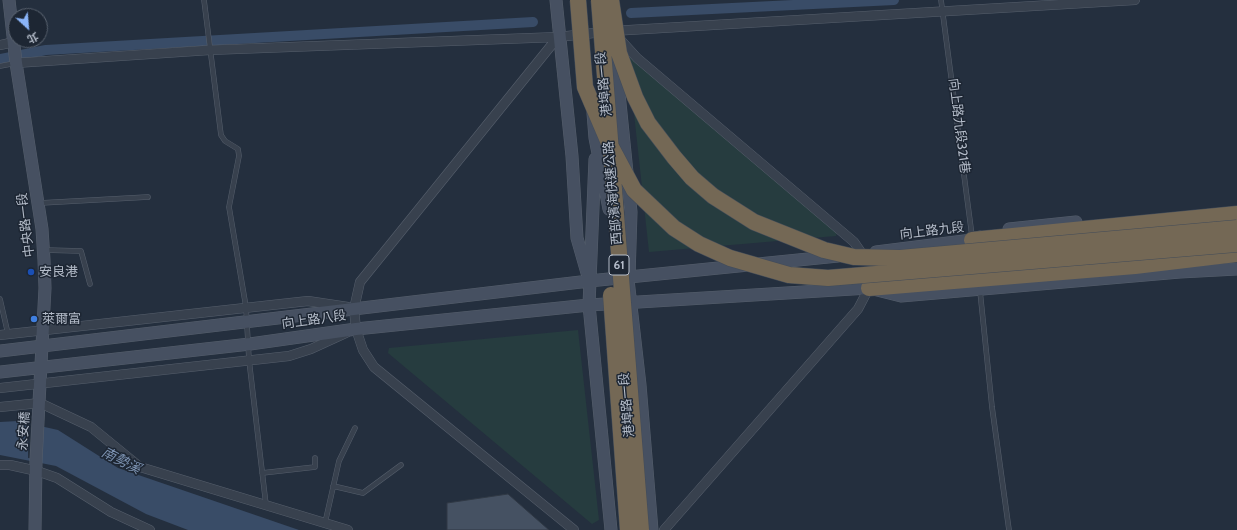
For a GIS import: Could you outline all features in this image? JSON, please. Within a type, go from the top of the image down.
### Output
[{"type":"highway","points":[[578,0],[585,87],[609,144],[634,190],[674,228],[699,244],[730,258],[789,275],[828,278],[1237,244]]},
{"type":"highway","name":"西部濱海快速公路","points":[[589,0],[628,530]]},
{"type":"highway","name":"西部濱海快速公路","points":[[599,0],[641,530]]},
{"type":"highway","points":[[611,0],[619,53],[635,97],[648,123],[674,157],[692,178],[713,196],[754,222],[824,250],[854,257],[900,258],[1237,228]]},
{"type":"highway","points":[[972,240],[1237,214]]},
{"type":"highway","points":[[869,288],[978,284],[1237,254]]},
{"type":"main road","name":"港埠路一段","points":[[556,0],[558,37],[572,156],[577,238],[589,282]]},
{"type":"main road","name":"港埠路一段","points":[[583,0],[595,138],[589,305],[611,530]]},
{"type":"main road","name":"港埠路一段","points":[[611,0],[612,31],[631,212],[629,278]]},
{"type":"main road","name":"中央路一段","points":[[14,48],[44,250],[45,288],[40,403]]},
{"type":"main road","name":"港埠路一段","points":[[595,138],[610,211],[629,278],[652,530]]},
{"type":"main road","name":"向上路九段","points":[[629,278],[972,240],[993,232],[1034,225],[1237,208]]},
{"type":"main road","points":[[632,302],[869,288],[898,274],[974,259],[1040,255],[1237,237]]},
{"type":"main road","points":[[972,240],[1040,255]]},
{"type":"main road","points":[[978,284],[1237,269]]},
{"type":"main road","name":"向上路八段","points":[[0,351],[629,278]]},
{"type":"main road","name":"向上路八段","points":[[0,372],[250,344],[356,329],[589,305],[632,302]]},
{"type":"main road","name":"永安橋","points":[[37,465],[40,403]]},
{"type":"main road","points":[[35,530],[37,465]]},
{"type":"street","points":[[16,62],[209,48],[558,37],[612,31],[1135,0]]},
{"type":"street","points":[[612,31],[637,58],[854,242],[863,253],[872,272],[869,288],[858,309],[664,530]]},
{"type":"street","points":[[558,37],[360,282],[354,309],[356,329],[363,350],[374,367],[574,530]]},
{"type":"street","points":[[4,335],[308,301],[354,309]]},
{"type":"street","points":[[0,388],[289,356],[310,349],[356,329]]},
{"type":"street","points":[[0,407],[40,403],[91,427],[140,467],[348,530]]},
{"type":"street","points":[[0,465],[37,465],[111,512],[150,530]]},
{"type":"lane","points":[[204,0],[221,135],[225,141],[238,149],[239,156],[229,207],[248,322],[250,360],[266,505]]},
{"type":"lane","name":"向上路九段321巷","points":[[941,0],[962,149],[992,407],[1009,530]]},
{"type":"lane","points":[[0,66],[16,62]]},
{"type":"lane","points":[[38,203],[148,197]]},
{"type":"lane","points":[[44,250],[81,251],[90,284]]},
{"type":"lane","points":[[0,299],[4,335]]},
{"type":"lane","points":[[325,523],[339,461],[354,428]]},
{"type":"lane","points":[[262,473],[315,467],[315,458]]},
{"type":"lane","points":[[333,486],[363,492],[401,465]]},
{"type":"green space","points":[[632,55],[837,231],[836,236],[649,252],[628,58]]},
{"type":"green space","points":[[578,330],[599,520],[592,524],[388,353],[389,348]]},
{"type":"water","points":[[18,421],[58,430],[118,468],[299,530],[188,530],[146,514],[56,466],[0,455],[0,422]]},
{"type":"pier","points":[[28,422],[41,424],[39,459],[28,458]]},
{"type":"building","points":[[508,494],[549,530],[447,530],[447,503]]},
{"type":"waterway","points":[[631,13],[894,0]]},
{"type":"waterway","points":[[0,59],[46,50],[533,22]]},
{"type":"place","name":"安良港","points":[[31,272]]},
{"type":"place","name":"萊爾富","points":[[34,319]]},
{"type":"water label","name":"南勢溪","points":[[121,461]]}]
